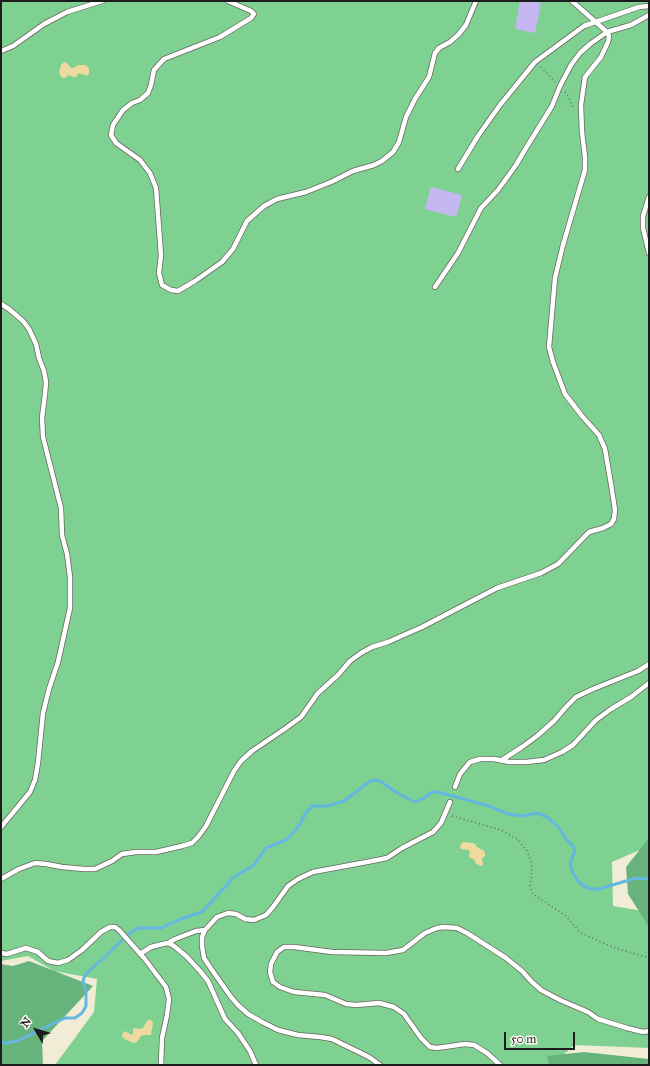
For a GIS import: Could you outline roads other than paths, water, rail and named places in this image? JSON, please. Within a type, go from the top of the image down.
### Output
[{"type":"lane","points":[[1,51],[13,46],[44,24],[67,12],[102,1]]},
{"type":"lane","points":[[228,1],[252,11],[254,14],[252,18],[220,37],[164,59],[154,70],[148,93],[140,100],[132,103],[123,110],[113,125],[111,135],[116,143],[140,160],[150,173],[156,188],[161,255],[159,273],[162,285],[171,290],[178,291],[222,262],[233,249],[247,221],[264,206],[277,200],[306,192],[353,171],[374,165],[382,161],[393,152],[399,142],[406,117],[429,77],[435,53],[439,48],[450,42],[458,35],[466,25],[476,1]]},
{"type":"lane","points":[[1,879],[19,869],[35,864],[46,864],[62,868],[95,868],[122,854],[156,852],[192,843],[206,826],[234,771],[241,761],[252,751],[301,717],[318,693],[338,675],[350,661],[372,647],[388,642],[422,627],[498,588],[541,573],[558,564],[589,532],[611,524],[614,519],[615,510],[605,449],[599,435],[565,394],[549,347],[555,278],[585,170],[581,104],[585,77],[601,57],[608,42],[609,36],[607,32],[572,1]]},
{"type":"lane","points":[[458,169],[478,136],[500,105],[535,62],[584,26],[639,7],[649,6]]},
{"type":"lane","points":[[435,287],[458,253],[481,208],[498,190],[516,165],[552,106],[571,65],[580,53],[607,32],[631,25],[649,15]]},
{"type":"lane","points":[[649,197],[643,216],[643,228],[649,253]]},
{"type":"lane","points":[[1,304],[23,321],[29,329],[36,344],[44,371],[46,394],[42,418],[43,437],[61,508],[62,535],[67,554],[70,576],[70,608],[58,662],[43,713],[38,763],[34,780],[30,792],[1,827]]},
{"type":"lane","points":[[502,760],[537,736],[554,721],[576,697],[638,671],[649,664]]},
{"type":"lane","points":[[455,787],[460,774],[470,762],[480,759],[494,759],[526,762],[544,760],[562,752],[573,745],[596,720],[649,683]]},
{"type":"lane","points":[[380,1065],[369,1057],[332,1039],[298,1035],[278,1030],[248,1014],[231,997],[204,958],[202,937],[205,930],[217,917],[228,912],[245,919],[254,920],[266,915],[288,886],[298,879],[313,872],[387,858],[433,832],[441,823],[450,802]]},
{"type":"lane","points":[[500,1065],[487,1053],[474,1045],[465,1044],[436,1048],[430,1047],[420,1038],[404,1014],[394,1007],[380,1003],[356,1005],[346,1004],[325,995],[294,992],[280,987],[273,982],[270,972],[270,964],[277,952],[284,947],[332,952],[386,953],[403,950],[426,933],[437,928],[444,926],[457,928],[468,933],[506,958],[522,971],[541,990],[588,1012],[598,1019],[638,1031],[649,1031]]},
{"type":"lane","points":[[1,953],[7,954],[26,948],[38,952],[48,960],[58,962],[68,960],[82,950],[101,932],[110,927],[119,930],[166,987],[169,999],[162,1038],[161,1065]]},
{"type":"lane","points":[[168,944],[175,939],[196,931],[205,930]]},
{"type":"lane","points":[[140,954],[151,948],[168,944],[174,946],[186,956],[208,981],[225,1019],[238,1033],[250,1051],[256,1065]]},
{"type":"waterway","points":[[1,1042],[5,1043],[17,1041],[65,1018],[75,1018],[82,1013],[86,1006],[86,992],[83,981],[85,975],[130,933],[137,928],[161,928],[183,918],[202,912],[234,877],[254,865],[266,848],[286,840],[299,826],[305,814],[312,806],[327,806],[344,801],[370,781],[378,780],[399,794],[415,802],[432,792],[438,792],[489,806],[508,814],[522,816],[537,813],[547,817],[559,828],[566,839],[573,846],[575,851],[570,864],[578,881],[585,887],[599,889],[636,878],[649,879]]}]
